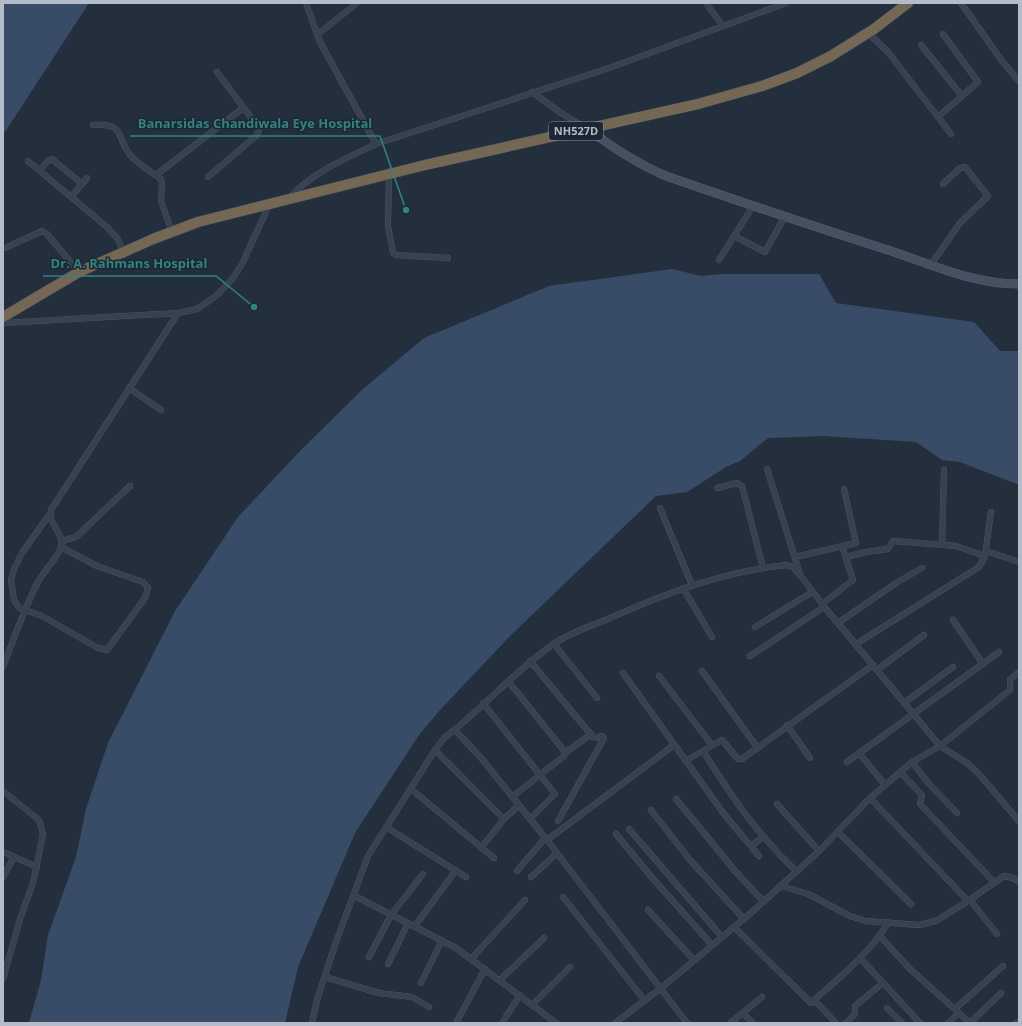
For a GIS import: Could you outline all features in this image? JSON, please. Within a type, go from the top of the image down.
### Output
[{"type":"highway","name":"NH527D","points":[[3,317],[79,272],[198,222],[289,198],[519,143],[698,104],[762,86],[811,66],[868,32],[908,3]]},
{"type":"street","points":[[306,3],[317,35],[364,125],[376,144]]},
{"type":"street","points":[[317,35],[357,3]]},
{"type":"street","points":[[706,3],[723,26]]},
{"type":"street","points":[[289,198],[300,186],[344,159],[376,144],[609,68],[786,3]]},
{"type":"street","points":[[961,3],[991,47],[1019,81]]},
{"type":"street","points":[[868,32],[884,47],[951,134]]},
{"type":"street","points":[[938,117],[978,81],[943,34]]},
{"type":"street","points":[[921,45],[962,96]]},
{"type":"street","points":[[208,177],[258,133],[258,127],[217,72]]},
{"type":"street","points":[[532,92],[561,113],[646,167],[753,206],[930,266],[979,280],[1003,284],[1019,284]]},
{"type":"street","points":[[156,175],[244,108]]},
{"type":"street","points":[[93,125],[109,125],[114,128],[131,156],[156,175],[162,183],[162,200],[172,232]]},
{"type":"street","points":[[39,170],[52,159],[82,184]]},
{"type":"street","points":[[28,160],[111,231],[124,252]]},
{"type":"street","points":[[930,266],[960,223],[988,196],[964,167],[960,168],[943,184]]},
{"type":"street","points":[[389,174],[388,226],[393,253],[397,255],[448,258]]},
{"type":"street","points":[[71,197],[87,178]]},
{"type":"street","points":[[3,323],[178,313],[197,309],[216,296],[233,278],[259,230],[270,203]]},
{"type":"street","points":[[719,260],[753,206]]},
{"type":"street","points":[[734,236],[765,252],[785,216]]},
{"type":"street","points":[[6,248],[42,231],[47,234],[79,272]]},
{"type":"street","points":[[61,544],[97,566],[143,582],[148,588],[145,598],[111,645],[104,650],[42,616],[17,606],[14,600],[12,588],[12,575],[22,553],[49,515],[53,505],[178,313]]},
{"type":"street","points":[[129,388],[162,410]]},
{"type":"street","points":[[767,469],[801,576]]},
{"type":"street","points":[[942,545],[944,470]]},
{"type":"street","points":[[716,488],[738,483],[742,486],[763,568]]},
{"type":"street","points":[[3,666],[24,610],[38,581],[61,544],[76,537],[130,486]]},
{"type":"street","points":[[795,557],[855,544],[857,542],[844,489]]},
{"type":"street","points":[[660,508],[692,585]]},
{"type":"street","points":[[856,644],[971,574],[979,567],[986,553],[991,512]]},
{"type":"street","points":[[49,515],[60,535],[61,544]]},
{"type":"street","points":[[846,558],[866,552],[888,549],[893,542],[956,546],[1019,562]]},
{"type":"street","points":[[750,656],[823,606],[853,581],[842,546]]},
{"type":"street","points":[[312,1023],[325,977],[368,856],[444,738],[455,730],[530,661],[554,644],[580,630],[683,588],[720,577],[763,568],[787,565],[793,568],[801,576],[823,606],[873,664],[912,714],[940,746],[967,763],[979,774],[1019,821]]},
{"type":"street","points":[[838,623],[896,583],[922,568]]},
{"type":"street","points":[[683,588],[712,637]]},
{"type":"street","points":[[755,627],[812,592]]},
{"type":"street","points":[[952,620],[983,664]]},
{"type":"street","points":[[877,670],[924,635]]},
{"type":"street","points":[[554,644],[597,698]]},
{"type":"street","points":[[847,762],[999,652]]},
{"type":"street","points":[[530,661],[591,734],[596,738],[601,736],[604,738],[558,821]]},
{"type":"street","points":[[685,761],[723,740],[740,760],[873,664]]},
{"type":"street","points":[[904,703],[953,666]]},
{"type":"street","points":[[702,671],[757,747]]},
{"type":"street","points":[[614,1023],[660,989],[782,886],[838,832],[870,798],[900,772],[912,762],[940,746],[1010,690],[1010,680],[1019,672]]},
{"type":"street","points":[[623,673],[724,814],[759,856]]},
{"type":"street","points":[[659,676],[712,745]]},
{"type":"street","points":[[508,681],[565,753]]},
{"type":"street","points":[[483,703],[555,795],[530,819]]},
{"type":"street","points":[[787,725],[810,758]]},
{"type":"street","points":[[455,730],[557,852],[687,1023]]},
{"type":"street","points":[[512,797],[540,776],[565,753],[591,734]]},
{"type":"street","points":[[517,872],[546,839],[674,745]]},
{"type":"street","points":[[435,750],[504,819]]},
{"type":"street","points":[[703,751],[735,802],[763,837],[796,871]]},
{"type":"street","points":[[859,753],[885,785]]},
{"type":"street","points":[[912,762],[929,784],[957,813]]},
{"type":"street","points":[[900,772],[922,796],[920,804],[994,882]]},
{"type":"street","points":[[411,789],[494,858]]},
{"type":"street","points":[[3,791],[32,813],[42,827],[42,844],[37,867],[5,962],[3,979]]},
{"type":"street","points":[[870,798],[969,900],[997,934]]},
{"type":"street","points":[[676,799],[736,872],[763,901]]},
{"type":"street","points":[[777,804],[819,851]]},
{"type":"street","points":[[481,848],[504,819],[518,806]]},
{"type":"street","points":[[650,810],[690,860],[744,918]]},
{"type":"street","points":[[386,827],[466,877]]},
{"type":"street","points":[[629,829],[722,937]]},
{"type":"street","points":[[838,832],[911,904]]},
{"type":"street","points":[[616,834],[654,880],[712,945]]},
{"type":"street","points":[[751,846],[763,837]]},
{"type":"street","points":[[3,852],[37,867]]},
{"type":"street","points":[[531,877],[557,852]]},
{"type":"street","points":[[3,877],[14,857]]},
{"type":"street","points":[[415,926],[456,870]]},
{"type":"street","points":[[369,957],[391,915],[423,874]]},
{"type":"street","points":[[782,886],[808,894],[850,916],[866,921],[926,924],[969,900],[1004,876],[1013,878],[1019,882]]},
{"type":"street","points":[[353,895],[442,940],[472,959],[556,1023]]},
{"type":"street","points":[[563,897],[645,1000]]},
{"type":"street","points":[[472,959],[525,900]]},
{"type":"street","points":[[648,910],[694,960]]},
{"type":"street","points":[[734,927],[809,1002],[812,1003],[860,958],[880,936],[889,922]]},
{"type":"street","points":[[388,964],[408,923]]},
{"type":"street","points":[[880,936],[909,968],[970,1023],[1002,993]]},
{"type":"street","points":[[500,980],[544,938]]},
{"type":"street","points":[[421,983],[442,940]]},
{"type":"street","points":[[860,958],[920,1023]]},
{"type":"street","points":[[948,1023],[957,1011],[1003,966]]},
{"type":"street","points":[[532,1004],[570,967]]},
{"type":"street","points":[[456,1023],[485,969]]},
{"type":"street","points":[[325,977],[379,992],[412,997],[429,1007]]},
{"type":"street","points":[[846,1023],[855,1013],[855,1006],[883,983]]},
{"type":"street","points":[[502,1023],[520,995]]},
{"type":"street","points":[[730,1023],[762,998]]},
{"type":"street","points":[[815,1001],[836,1023]]},
{"type":"street","points":[[888,1008],[902,1023]]},
{"type":"street","points":[[743,1012],[753,1023]]},
{"type":"water","points":[[3,3],[89,3],[3,135]]},
{"type":"water","points":[[672,269],[701,276],[722,274],[819,274],[836,303],[974,322],[1000,351],[1019,351],[1019,485],[960,462],[942,460],[916,442],[824,436],[768,438],[740,461],[726,467],[687,492],[656,496],[511,635],[440,710],[419,735],[355,833],[298,967],[285,1023],[29,1023],[41,980],[48,935],[76,857],[86,809],[108,743],[175,611],[238,517],[299,452],[363,389],[424,338],[549,286]]},
{"type":"place","name":"Banarsidas Chandiwala Eye Hospital","points":[[406,210]]},
{"type":"place","name":"Dr. A. Rahmans Hospital","points":[[254,307]]}]
